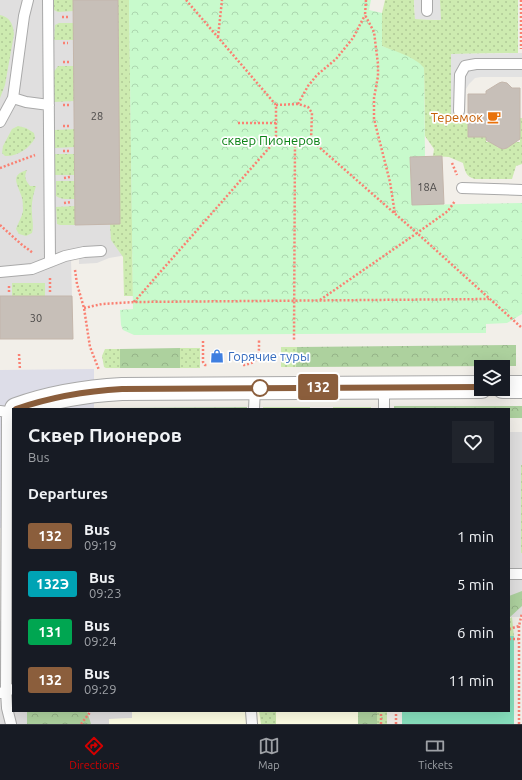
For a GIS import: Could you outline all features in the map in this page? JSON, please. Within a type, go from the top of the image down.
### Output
[{"type":"street","points":[[19,408],[65,396],[102,390],[145,388],[474,387]]},
{"type":"street","points":[[510,387],[522,387]]},
{"type":"lane","points":[[0,122],[13,98],[24,16],[28,0]]},
{"type":"lane","points":[[48,0],[50,262]]},
{"type":"lane","points":[[427,0],[427,11]]},
{"type":"lane","points":[[459,111],[460,75],[465,66],[476,64],[522,64]]},
{"type":"lane","points":[[13,98],[26,102],[49,105]]},
{"type":"lane","points":[[462,188],[522,190]]},
{"type":"lane","points":[[0,272],[32,269],[75,253],[101,251]]},
{"type":"lane","points":[[384,387],[384,408]]},
{"type":"lane","points":[[254,388],[254,408]]},
{"type":"lane","points":[[7,411],[3,488],[6,691],[7,708],[11,724]]},
{"type":"lane","points":[[510,574],[522,574]]},
{"type":"lane","points":[[251,712],[252,724]]},
{"type":"path","points":[[134,302],[276,140],[276,105],[186,0]]},
{"type":"path","points":[[218,38],[222,0]]},
{"type":"path","points":[[298,104],[308,86],[317,75],[336,59],[353,38],[365,15],[366,0]]},
{"type":"path","points":[[521,0],[522,64]]},
{"type":"path","points":[[365,15],[374,32],[378,64],[374,98],[374,119],[390,182],[395,214]]},
{"type":"path","points":[[276,105],[298,104],[308,107],[311,110],[311,140]]},
{"type":"path","points":[[238,123],[276,123]]},
{"type":"path","points":[[276,140],[311,140],[522,328]]},
{"type":"path","points":[[294,340],[295,140]]},
{"type":"path","points":[[0,168],[37,154],[49,152]]},
{"type":"path","points":[[319,301],[448,211],[454,204]]},
{"type":"path","points":[[0,225],[22,244],[50,262]]},
{"type":"path","points":[[75,273],[84,308],[90,347],[100,372]]},
{"type":"path","points":[[84,308],[134,302],[489,299]]},
{"type":"path","points":[[239,366],[250,364],[257,360],[259,340]]},
{"type":"path","points":[[203,341],[204,363],[211,366]]},
{"type":"path","points":[[19,354],[20,370]]},
{"type":"path","points":[[519,724],[519,626],[522,613]]},
{"type":"path","points":[[510,629],[519,626]]},
{"type":"path","points":[[510,639],[519,639]]},
{"type":"path","points":[[81,724],[90,712]]},
{"type":"path","points":[[381,712],[381,724]]},
{"type":"path","points":[[396,712],[396,724]]},
{"type":"shaded area","points":[[0,0],[129,0],[133,254],[109,258],[97,263],[79,264],[79,259],[71,259],[72,296],[0,296]]},
{"type":"shaded area","points":[[414,0],[440,0],[441,20],[415,19]]},
{"type":"shaded area","points":[[522,53],[522,77],[475,78],[466,89],[465,115],[451,114],[451,54]]},
{"type":"shaded area","points":[[94,369],[94,408],[12,408],[12,528],[0,528],[0,370]]},
{"type":"shaded area","points":[[510,432],[522,432],[522,617],[510,617]]},
{"type":"shaded area","points":[[0,621],[12,621],[12,712],[132,712],[133,718],[109,719],[109,724],[0,724]]},
{"type":"shaded area","points":[[132,712],[372,712],[371,724],[109,724],[109,719],[132,718]]},
{"type":"green space","points":[[53,0],[73,0],[74,11],[58,12],[54,10]]},
{"type":"green space","points":[[118,0],[129,0],[133,296],[124,296],[123,257],[111,240],[110,224],[120,224]]},
{"type":"green space","name":"сквер Пионеров","points":[[129,0],[371,0],[369,10],[382,13],[382,46],[416,61],[424,68],[425,157],[410,158],[412,205],[522,203],[522,314],[507,323],[486,324],[486,333],[134,335],[123,330],[121,325],[120,310],[133,309]]},
{"type":"green space","points":[[385,0],[414,0],[415,19],[440,20],[440,0],[518,0],[518,53],[451,54],[451,114],[468,114],[486,137],[486,142],[496,142],[497,147],[503,149],[509,147],[511,142],[520,142],[520,118],[522,118],[522,164],[516,166],[512,179],[475,179],[468,175],[465,171],[463,163],[449,157],[433,156],[434,149],[425,136],[424,68],[382,46],[382,13]]},
{"type":"green space","points":[[0,15],[9,19],[13,27],[14,34],[5,85],[0,98]]},
{"type":"green space","points":[[59,23],[74,23],[74,40],[54,40],[55,25]]},
{"type":"green space","points":[[58,66],[74,66],[74,101],[54,102],[53,73]]},
{"type":"green space","points":[[18,126],[26,128],[34,133],[35,138],[33,142],[23,151],[14,155],[5,156],[2,153],[3,146],[12,129]]},
{"type":"green space","points":[[75,129],[75,147],[55,148],[55,130]]},
{"type":"green space","points":[[55,154],[75,154],[75,175],[55,175]]},
{"type":"green space","points":[[27,170],[25,177],[27,182],[30,186],[36,186],[32,203],[33,230],[32,233],[26,236],[19,234],[16,229],[22,216],[23,203],[16,180],[18,174]]},
{"type":"green space","points":[[56,181],[75,181],[75,199],[63,199],[56,196]]},
{"type":"green space","points":[[75,206],[75,225],[57,224],[56,207]]},
{"type":"green space","points":[[12,283],[45,283],[45,296],[12,296]]},
{"type":"green space","points":[[516,345],[516,366],[510,366],[510,360],[474,360],[474,366],[296,367],[297,347]]},
{"type":"green space","points":[[281,347],[297,347],[296,367],[281,367]]},
{"type":"green space","points":[[180,348],[200,348],[200,368],[180,368]]},
{"type":"green space","points":[[180,348],[180,368],[120,368],[120,349]]},
{"type":"green space","points":[[105,349],[120,349],[120,368],[104,367],[102,356]]},
{"type":"green space","points":[[394,406],[522,406],[522,418],[510,418],[510,408],[394,408]]},
{"type":"green space","points":[[247,407],[247,408],[110,408]]},
{"type":"green space","points":[[263,407],[310,407],[310,408]]},
{"type":"green space","points":[[333,407],[371,407],[371,408]]},
{"type":"green space","points":[[522,465],[522,553],[521,553]]},
{"type":"green space","points":[[522,591],[522,606],[510,617],[510,596]]},
{"type":"green space","points":[[512,617],[514,636],[510,636],[510,618]]},
{"type":"green space","points":[[510,636],[514,636],[514,724],[402,724],[402,712],[510,712]]},
{"type":"green space","points":[[27,712],[87,712],[91,724],[27,724]]},
{"type":"green space","points":[[259,712],[276,712],[276,724],[261,724]]},
{"type":"green space","points":[[358,712],[377,712],[377,724],[358,724]]},
{"type":"green space","points":[[377,712],[387,712],[387,724],[377,724]]},
{"type":"building","points":[[73,0],[118,0],[120,224],[75,225]]},
{"type":"building","name":"Теремок","points":[[502,82],[507,83],[512,88],[520,88],[520,139],[503,149],[486,140],[486,137],[468,137],[468,94],[486,94],[486,91]]},
{"type":"building","points":[[442,156],[444,204],[412,205],[410,157]]},
{"type":"building","points":[[0,296],[72,296],[73,339],[0,339]]},
{"type":"bus line","name":"132","points":[[19,408],[83,392],[122,389],[474,387]]},
{"type":"place","name":"Теремок","points":[[494,117]]},
{"type":"place","name":"Горячие туры","points":[[217,356]]}]
